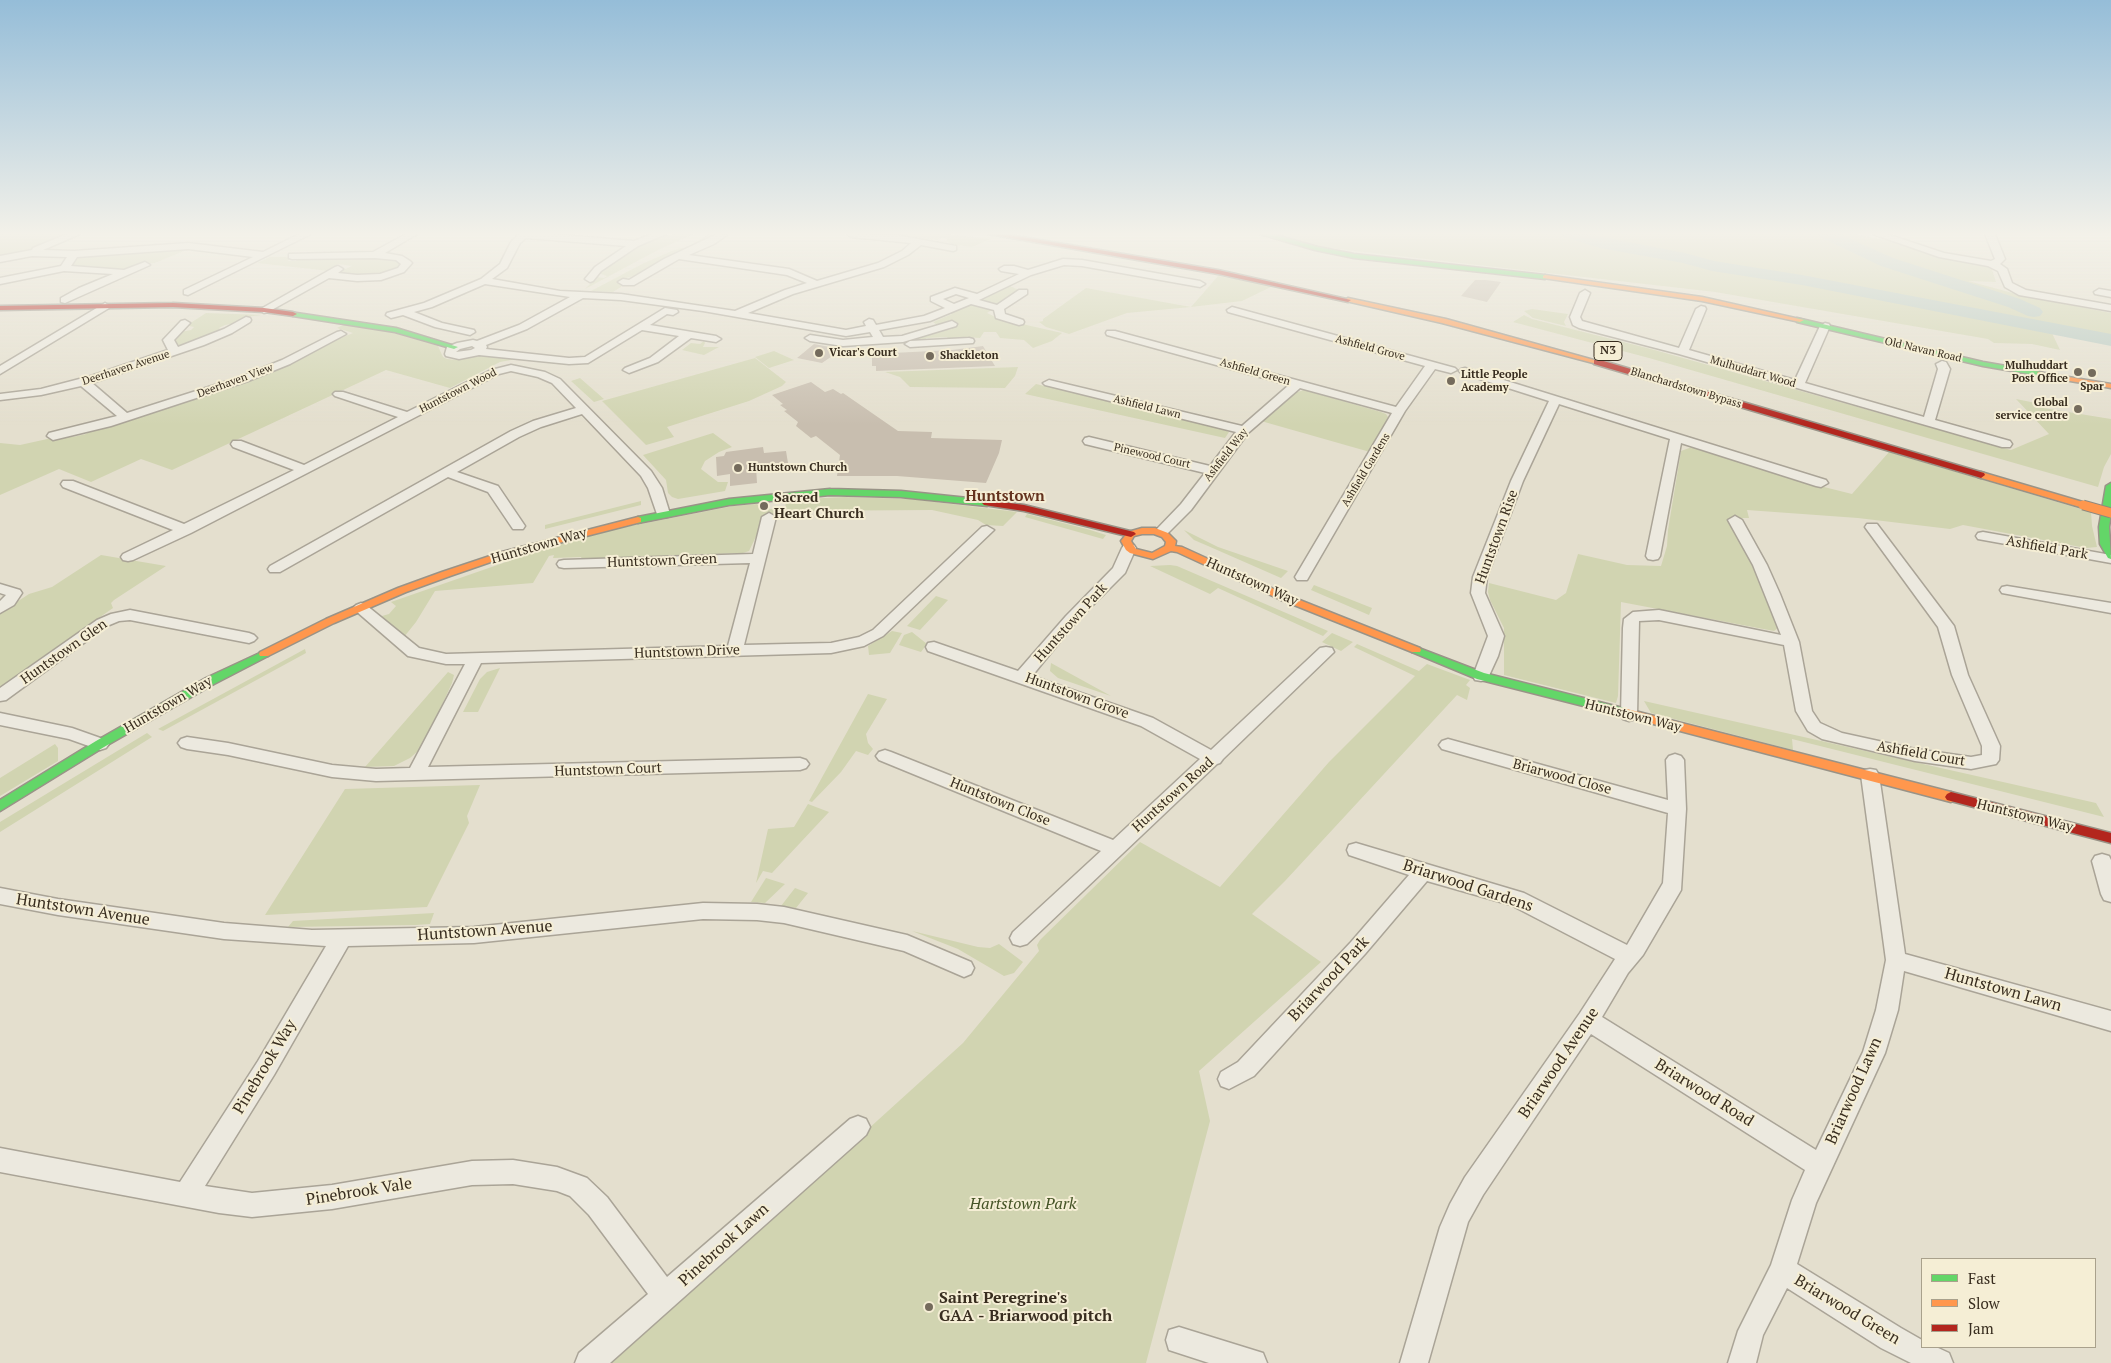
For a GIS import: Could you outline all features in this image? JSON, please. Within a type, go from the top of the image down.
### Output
[{"type":"main road","name":"Blanchardstown Bypass","points":[[1339,298],[1452,324],[1620,368],[2111,513]]},
{"type":"main road","name":"Old Navan Road","points":[[1692,298],[1825,326],[1993,366],[2111,386]]},
{"type":"main road","points":[[0,308],[173,305],[264,310],[396,330],[454,347]]},
{"type":"main road","points":[[2111,486],[2104,527],[2105,544],[2111,558]]},
{"type":"main road","name":"Huntstown Way","points":[[0,806],[100,744],[246,662],[360,608],[417,584],[505,554],[553,540],[663,514],[729,502],[802,494],[830,492],[901,494],[958,498],[1024,508],[1130,541]]},
{"type":"main road","points":[[2094,494],[2111,499]]},
{"type":"main road","points":[[1142,530],[1161,532],[1171,541],[1170,548],[1160,554],[1146,556],[1130,541],[1142,530]]},
{"type":"main road","name":"Huntstown Way","points":[[1170,548],[1179,549],[1284,597],[1481,676],[2111,838]]},
{"type":"street","points":[[65,300],[69,298]]},
{"type":"street","points":[[264,310],[286,298]]},
{"type":"street","points":[[391,314],[404,312],[447,298]]},
{"type":"street","points":[[454,347],[449,352],[455,356],[464,356],[578,298]]},
{"type":"street","points":[[611,298],[637,299],[738,313],[781,322],[810,325],[841,333],[871,325],[926,319],[977,298]]},
{"type":"street","points":[[738,313],[774,298]]},
{"type":"street","points":[[938,298],[935,299],[954,308]]},
{"type":"street","points":[[971,298],[999,308]]},
{"type":"street","points":[[999,308],[1015,298]]},
{"type":"street","name":"Mulhuddart Wood","points":[[1583,298],[1575,317],[1577,323],[1583,326],[1684,352],[2006,444]]},
{"type":"street","points":[[2050,298],[2111,308]]},
{"type":"street","points":[[0,371],[5,364],[105,306]]},
{"type":"street","points":[[999,308],[1000,316],[1019,322]]},
{"type":"street","points":[[1684,352],[1701,309]]},
{"type":"street","name":"Ashfield Grove","points":[[1232,310],[1451,370]]},
{"type":"street","points":[[478,348],[580,361],[595,356],[665,311],[673,312]]},
{"type":"street","points":[[404,312],[433,323],[470,332]]},
{"type":"street","name":"Deerhaven Avenue","points":[[0,397],[41,392],[84,382],[215,337],[246,320]]},
{"type":"street","points":[[175,352],[168,340],[185,322]]},
{"type":"street","points":[[903,343],[952,324]]},
{"type":"street","points":[[871,325],[880,340]]},
{"type":"street","points":[[1798,385],[1825,326]]},
{"type":"street","points":[[642,327],[716,340]]},
{"type":"street","name":"Ashfield Green","points":[[1111,333],[1400,411]]},
{"type":"street","name":"Deerhaven View","points":[[53,436],[125,417],[258,373],[286,362],[341,334]]},
{"type":"street","points":[[630,371],[654,360],[688,335]]},
{"type":"street","points":[[810,339],[843,343],[880,340],[903,343],[969,341]]},
{"type":"street","points":[[1928,423],[1944,369],[1942,364]]},
{"type":"street","name":"Ashfield Gardens","points":[[1302,577],[1400,411],[1432,365]]},
{"type":"street","name":"Huntstown Wood","points":[[128,557],[186,530],[495,372],[511,368],[542,374],[556,381],[646,474],[655,488],[663,514]]},
{"type":"street","points":[[1465,371],[1555,401],[1821,483]]},
{"type":"street","points":[[84,382],[125,417]]},
{"type":"street","name":"Ashfield Lawn","points":[[1049,383],[1244,430]]},
{"type":"street","name":"Ashfield Way","points":[[1161,532],[1181,513],[1244,430],[1297,384]]},
{"type":"street","name":"Huntstown Wood","points":[[339,394],[409,416]]},
{"type":"street","name":"Huntstown Rise","points":[[1481,676],[1496,636],[1490,617],[1478,593],[1480,577],[1518,481],[1555,401]]},
{"type":"street","points":[[275,569],[529,427],[583,410]]},
{"type":"street","points":[[1653,556],[1662,542],[1676,438]]},
{"type":"street","name":"Pinewood Court","points":[[1089,441],[1214,471]]},
{"type":"street","points":[[237,444],[305,470]]},
{"type":"street","points":[[446,472],[492,489],[518,526]]},
{"type":"street","points":[[68,484],[186,530]]},
{"type":"street","points":[[735,651],[769,517]]},
{"type":"street","name":"Ashfield Court","points":[[1735,520],[1767,579],[1791,642],[1804,711],[1819,731],[1840,739],[1915,755],[1971,764],[1990,760],[1991,746],[1960,675],[1946,626],[1872,527]]},
{"type":"street","name":"Huntstown Drive","points":[[360,608],[414,652],[446,659],[832,648],[864,641],[890,624],[987,530]]},
{"type":"street","name":"Ashfield Park","points":[[1983,536],[2111,558]]},
{"type":"street","name":"Huntstown Park","points":[[1120,570],[1130,541]]},
{"type":"street","name":"Huntstown Park","points":[[1022,677],[1071,618],[1120,570],[1146,556]]},
{"type":"street","name":"Huntstown Green","points":[[564,564],[760,558]]},
{"type":"street","points":[[0,588],[15,593],[9,602],[0,608]]},
{"type":"street","points":[[2016,589],[2111,608]]},
{"type":"street","name":"Huntstown Glen","points":[[0,696],[102,623],[116,617],[130,615],[249,638]]},
{"type":"street","points":[[1629,715],[1630,628],[1632,620],[1638,615],[1659,615],[1791,642]]},
{"type":"street","name":"Huntstown Grove","points":[[934,647],[1147,722],[1214,759]]},
{"type":"street","name":"Huntstown Road","points":[[1020,938],[1114,849],[1214,759],[1326,652]]},
{"type":"street","points":[[415,775],[475,659]]},
{"type":"street","points":[[0,719],[72,734],[100,744]]},
{"type":"street","name":"Huntstown Court","points":[[187,743],[228,749],[347,773],[415,775],[800,764]]},
{"type":"street","name":"Briarwood Close","points":[[1448,745],[1677,809]]},
{"type":"street","name":"Huntstown Close","points":[[885,756],[1089,837],[1114,849]]},
{"type":"street","name":"Briarwood Avenue","points":[[1414,1363],[1453,1227],[1459,1213],[1474,1186],[1652,924],[1674,882],[1677,809],[1675,760]]},
{"type":"street","name":"Briarwood Lawn","points":[[1742,1363],[1751,1331],[1782,1270],[1804,1200],[1874,1053],[1887,1010],[1896,960],[1870,775]]},
{"type":"street","name":"Briarwood Gardens","points":[[1356,850],[1524,902],[1630,957]]},
{"type":"street","points":[[2102,862],[2111,894]]},
{"type":"street","name":"Briarwood Park","points":[[1229,1079],[1246,1069],[1358,948],[1423,872]]},
{"type":"street","name":"Huntstown Avenue","points":[[0,896],[58,907],[241,933],[287,937],[342,938],[474,935],[703,911],[784,914],[907,943],[964,968]]},
{"type":"street","name":"Pinebrook Way","points":[[186,1196],[266,1068],[342,938]]},
{"type":"street","name":"Huntstown Lawn","points":[[1896,960],[2111,1021]]},
{"type":"street","name":"Briarwood Road","points":[[1588,1020],[1820,1166]]},
{"type":"street","name":"Pinebrook Lawn","points":[[589,1363],[858,1127]]},
{"type":"street","name":"Pinebrook Vale","points":[[0,1160],[230,1203],[276,1204],[332,1197],[472,1173],[513,1172],[557,1179],[578,1187],[598,1206],[666,1297]]},
{"type":"street","name":"Briarwood Green","points":[[1782,1270],[1891,1338],[1940,1363]]},
{"type":"street","points":[[1179,1340],[1253,1363]]},
{"type":"green space","points":[[982,298],[1011,298],[987,313],[1000,319],[1062,333],[1052,341],[1033,348],[1024,340],[1000,338],[996,332],[984,332],[980,338],[964,337],[948,340],[947,337],[926,338],[925,341],[914,339],[914,337],[951,329],[958,323],[952,320],[937,325],[933,322],[952,314],[946,313]]},
{"type":"green space","points":[[1073,298],[1139,298],[1191,307],[1127,313],[1069,334],[1046,327],[1039,322],[1043,321],[1043,319]]},
{"type":"green space","points":[[1199,298],[1249,298],[1242,301],[1191,307]]},
{"type":"green space","points":[[1748,298],[2032,298],[2111,313],[2111,336],[2043,323],[2051,331],[2060,350],[2032,344],[1994,343],[1988,339]]},
{"type":"green space","points":[[1532,309],[1568,314],[1564,322],[1566,326],[1533,318],[1524,311]]},
{"type":"green space","points":[[206,313],[262,315],[245,317],[237,323],[219,328],[223,330],[182,347],[177,346],[173,340],[180,332],[191,330],[194,327],[189,326],[189,324]]},
{"type":"green space","points":[[1524,315],[1532,319],[1651,349],[2011,450],[2049,434],[2016,399],[2036,403],[2037,407],[2111,419],[2111,454],[2104,467],[2098,487],[1649,358],[1513,322]]},
{"type":"green space","points":[[345,324],[391,332],[438,346],[443,357],[447,359],[458,360],[485,355],[517,359],[500,362],[450,388],[386,370],[172,470],[141,459],[91,482],[59,469],[0,495],[0,443],[20,445],[61,436],[73,437],[166,407],[353,333],[337,328]]},
{"type":"green space","points":[[704,341],[703,347],[719,347],[704,355],[682,350],[691,343],[700,344]]},
{"type":"green space","points":[[774,351],[794,360],[769,368],[755,357]]},
{"type":"green space","points":[[755,358],[786,382],[782,386],[749,401],[667,427],[674,437],[646,445],[602,401]]},
{"type":"green space","points":[[1018,367],[1015,376],[1005,388],[910,387],[900,377],[885,372]]},
{"type":"green space","points":[[580,378],[604,399],[594,402],[571,381]]},
{"type":"green space","points":[[1036,384],[1211,425],[1229,432],[1225,438],[1025,394]]},
{"type":"green space","points":[[1304,390],[1381,412],[1386,414],[1390,420],[1370,452],[1261,421],[1294,393]]},
{"type":"green space","points":[[713,433],[732,447],[719,452],[705,461],[701,469],[718,482],[728,482],[725,491],[678,499],[672,497],[668,493],[666,480],[643,455]]},
{"type":"green space","points":[[1692,447],[1700,447],[1812,484],[1852,494],[1889,452],[2091,512],[2097,547],[2086,548],[1963,525],[1950,529],[1858,518],[1747,510],[1749,518],[1733,518],[1776,616],[1778,628],[1774,631],[1621,602],[1618,696],[1616,703],[1504,675],[1504,628],[1490,600],[1488,592],[1489,583],[1556,600],[1566,593],[1578,554],[1627,565],[1661,566],[1667,546],[1681,451]]},
{"type":"green space","points":[[844,497],[911,499],[1017,512],[1003,526],[986,525],[978,520],[932,510],[785,511],[786,500]]},
{"type":"green space","points":[[641,501],[641,505],[545,529],[545,525]]},
{"type":"green space","points":[[757,504],[762,510],[782,508],[780,515],[766,516],[749,551],[743,553],[582,559],[581,557],[553,558],[554,555],[549,556],[533,583],[435,591],[416,622],[404,637],[393,629],[382,616],[389,614],[396,606],[391,602],[529,554],[605,531],[733,506]]},
{"type":"green space","points":[[1027,514],[1106,535],[1103,539],[1025,517]]},
{"type":"green space","points":[[1184,530],[1218,547],[1288,571],[1281,578],[1194,540]]},
{"type":"green space","points":[[101,555],[166,566],[114,600],[111,603],[113,608],[0,687],[0,613],[29,594],[52,587]]},
{"type":"green space","points":[[1150,566],[1177,566],[1328,631],[1323,636],[1218,588],[1210,594]]},
{"type":"green space","points":[[1314,585],[1372,608],[1369,615],[1311,590]]},
{"type":"green space","points":[[936,596],[948,600],[920,630],[907,626]]},
{"type":"green space","points":[[892,631],[902,633],[890,653],[869,655],[868,646]]},
{"type":"green space","points":[[912,632],[927,644],[921,652],[899,645],[904,635]]},
{"type":"green space","points":[[1332,633],[1353,642],[1341,651],[1322,642]]},
{"type":"green space","name":"Hartstown Park","points":[[1357,644],[1419,671],[1427,664],[1470,680],[1466,685],[1470,688],[1467,700],[1457,695],[1285,881],[1252,914],[1321,962],[1199,1071],[1210,1121],[1146,1363],[610,1363],[963,1043],[1039,951],[1037,945],[1040,940],[1140,842],[1220,887],[1329,762],[1415,676],[1354,647]]},
{"type":"green space","points":[[305,649],[306,653],[163,731],[158,729]]},
{"type":"green space","points":[[1051,663],[1111,696],[1058,678],[1050,671]]},
{"type":"green space","points":[[500,668],[478,712],[463,712],[480,679],[487,672]]},
{"type":"green space","points":[[448,672],[454,675],[452,683],[428,736],[418,751],[410,758],[394,766],[365,767]]},
{"type":"green space","points":[[868,694],[887,699],[866,734],[868,743],[873,749],[868,755],[856,751],[841,772],[812,802],[809,801]]},
{"type":"green space","points":[[1644,701],[2096,803],[2104,817],[1792,739],[1793,750],[1651,713]]},
{"type":"green space","points":[[147,733],[152,737],[0,832],[0,822]]},
{"type":"green space","points":[[55,744],[58,748],[58,761],[0,796],[0,778]]},
{"type":"green space","points":[[480,785],[467,816],[469,823],[427,907],[265,915],[345,789]]},
{"type":"green space","points":[[808,804],[829,812],[772,873],[763,871],[756,883],[768,829],[794,827]]},
{"type":"green space","points":[[766,878],[785,884],[765,903],[751,902]]},
{"type":"green space","points":[[795,888],[808,893],[796,908],[781,906]]},
{"type":"green space","points":[[434,913],[430,924],[288,927],[293,921]]},
{"type":"green space","points":[[912,931],[978,947],[990,948],[999,944],[1023,962],[1014,973],[1004,976],[958,949]]},
{"type":"building","points":[[1468,298],[1490,298],[1487,302]]},
{"type":"building","name":"Vicar's Court","points":[[814,344],[841,350],[822,363],[797,358]]},
{"type":"building","name":"Shackleton","points":[[983,346],[995,366],[876,371],[876,366],[872,366],[872,354],[952,350]]},
{"type":"building","points":[[811,382],[825,392],[833,389],[841,394],[843,393],[898,431],[932,432],[931,438],[1002,440],[999,453],[986,483],[897,476],[837,476],[840,455],[816,436],[811,438],[796,426],[798,422],[784,411],[787,410],[780,405],[783,404],[772,395]]},
{"type":"building","name":"Huntstown Church","points":[[763,447],[764,453],[786,451],[788,463],[756,467],[757,483],[730,486],[730,474],[717,476],[716,457],[724,456],[726,452]]},
{"type":"waterway","points":[[1893,298],[2111,340]]},
{"type":"waterway","points":[[1997,298],[2034,312]]},
{"type":"traffic: fast","points":[[293,314],[396,330],[454,347]]},
{"type":"traffic: fast","points":[[1800,320],[1983,364],[2041,374]]},
{"type":"traffic: fast","points":[[2111,486],[2104,527],[2105,544],[2111,556]]},
{"type":"traffic: fast","points":[[638,520],[729,502],[830,492],[901,494],[987,503]]},
{"type":"traffic: fast","points":[[1416,650],[1481,676],[1623,712]]},
{"type":"traffic: fast","points":[[0,806],[100,744],[210,681],[264,654]]},
{"type":"traffic: slow","points":[[1692,298],[1800,320]]},
{"type":"traffic: slow","points":[[1348,300],[1443,321],[1597,362]]},
{"type":"traffic: slow","points":[[2041,374],[2111,386]]},
{"type":"traffic: slow","points":[[1981,475],[2083,505]]},
{"type":"traffic: slow","points":[[2083,505],[2111,513]]},
{"type":"traffic: slow","points":[[264,654],[330,621],[402,590],[446,574],[505,554],[638,520]]},
{"type":"traffic: slow","points":[[1142,531],[1155,531],[1165,535],[1171,541],[1170,548],[1153,556],[1133,551],[1129,548],[1126,541],[1131,534],[1142,531]]},
{"type":"traffic: slow","points":[[1170,548],[1179,549],[1283,597],[1416,650]]},
{"type":"traffic: slow","points":[[1623,712],[1951,797]]},
{"type":"traffic: jam","points":[[1337,298],[1348,300]]},
{"type":"traffic: jam","points":[[0,308],[173,305],[264,310],[293,314]]},
{"type":"traffic: jam","points":[[1597,362],[1981,475]]},
{"type":"traffic: jam","points":[[987,503],[1024,508],[1131,534]]},
{"type":"traffic: jam","points":[[1951,797],[2111,838]]},
{"type":"place","name":"Vicar's Court","points":[[819,353]]},
{"type":"place","name":"Shackleton","points":[[930,356]]},
{"type":"place","name":"Mulhuddart Post Office","points":[[2078,372]]},
{"type":"place","name":"Spar","points":[[2092,373]]},
{"type":"place","name":"Little People Academy","points":[[1451,381]]},
{"type":"place","name":"Global service centre","points":[[2078,409]]},
{"type":"place","name":"Huntstown Church","points":[[738,468]]},
{"type":"place","name":"Sacred Heart Church","points":[[764,506]]},
{"type":"place","name":"Saint Peregrine's GAA - Briarwood pitch","points":[[929,1307]]},
{"type":"district","name":"Huntstown","points":[[1005,497]]}]
